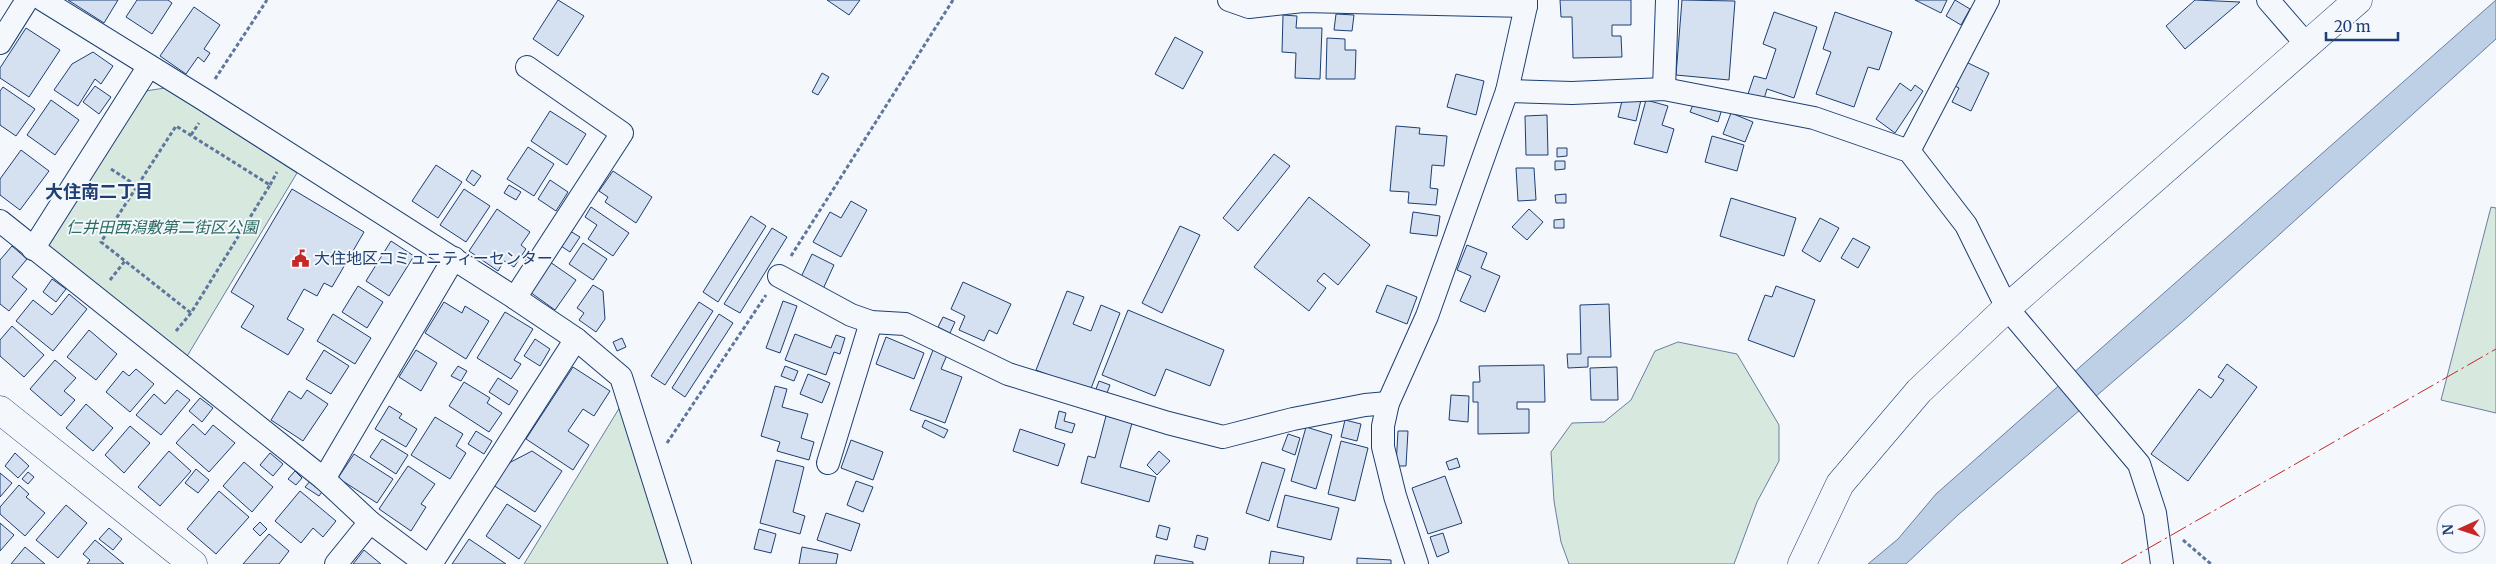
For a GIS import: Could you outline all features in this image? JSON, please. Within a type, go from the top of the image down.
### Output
[{"type":"street","points":[[0,43],[27,0]]},
{"type":"street","points":[[42,0],[203,99],[454,258],[576,339],[621,377],[680,564]]},
{"type":"street","points":[[1229,0],[1249,7],[1303,1],[1526,3],[1507,92],[1427,316],[1388,403],[1383,426],[1383,447],[1395,496],[1416,564]]},
{"type":"street","points":[[1664,89],[1667,0]]},
{"type":"street","points":[[1909,151],[1988,0]]},
{"type":"street","points":[[2268,0],[2307,45]]},
{"type":"street","points":[[1802,564],[1840,484],[1919,391],[2007,308],[2358,0]]},
{"type":"street","points":[[33,249],[149,66]]},
{"type":"street","points":[[515,298],[622,132],[527,67]]},
{"type":"street","points":[[1507,92],[1664,89],[1814,118],[1909,151],[1966,225],[2007,308],[2139,464],[2155,513],[2162,564]]},
{"type":"street","points":[[0,221],[324,479],[370,522],[426,564]]},
{"type":"street","points":[[324,479],[454,258]]},
{"type":"street","points":[[779,276],[851,315],[871,322],[905,324],[1008,374],[1168,423],[1223,437],[1302,417],[1365,405],[1388,403]]},
{"type":"street","points":[[828,463],[871,322]]},
{"type":"street","points":[[430,564],[576,339]]},
{"type":"street","points":[[0,410],[193,564]]},
{"type":"street","points":[[336,564],[370,522]]},
{"type":"path","points":[[203,99],[267,0]]},
{"type":"path","points":[[650,468],[779,276],[953,0]]},
{"type":"path","points":[[176,126],[270,185],[191,313],[101,242],[137,186],[176,126]]},
{"type":"path","points":[[92,156],[137,186]]},
{"type":"green space","name":"仁井田西潟敷第二街区公園","points":[[165,88],[297,173],[186,358],[48,247],[145,91]]},
{"type":"green space","points":[[2491,207],[2496,208],[2496,413],[2441,400]]},
{"type":"green space","points":[[1678,342],[1737,354],[1779,425],[1779,461],[1757,502],[1734,564],[1569,564],[1561,542],[1554,501],[1551,452],[1572,423],[1604,422],[1631,400],[1655,351]]},
{"type":"green space","points":[[623,402],[670,564],[524,564]]},
{"type":"water","points":[[2496,0],[2496,39],[2188,317],[1958,515],[1906,564],[1868,564],[1898,539],[1936,494]]},
{"type":"building","points":[[68,0],[118,0],[104,23]]},
{"type":"building","points":[[137,0],[168,0],[172,3],[152,34],[126,17]]},
{"type":"building","points":[[558,0],[584,16],[558,56],[533,39]]},
{"type":"building","points":[[827,0],[860,0],[849,15]]},
{"type":"building","points":[[1560,0],[1631,0],[1631,25],[1612,25],[1612,36],[1621,36],[1622,57],[1573,58],[1572,17],[1561,17]]},
{"type":"building","points":[[1682,0],[1735,1],[1729,80],[1676,75]]},
{"type":"building","points":[[1915,0],[1947,0],[1941,13]]},
{"type":"building","points":[[1955,0],[1970,9],[1961,25],[1946,16]]},
{"type":"building","points":[[2195,0],[2240,2],[2185,49],[2166,26]]},
{"type":"building","points":[[194,7],[220,25],[204,49],[210,53],[204,62],[198,57],[186,74],[160,56]]},
{"type":"building","points":[[1774,12],[1817,27],[1794,98],[1767,89],[1763,102],[1747,97],[1754,76],[1766,79],[1776,49],[1763,44]]},
{"type":"building","points":[[1835,12],[1892,32],[1879,70],[1868,67],[1854,107],[1816,94],[1831,52],[1823,49]]},
{"type":"building","points":[[1336,14],[1354,15],[1352,31],[1334,30]]},
{"type":"building","points":[[1283,15],[1297,16],[1296,28],[1322,28],[1320,79],[1295,78],[1296,53],[1282,52]]},
{"type":"building","points":[[26,28],[60,50],[29,97],[0,78],[0,68]]},
{"type":"building","points":[[1175,37],[1203,52],[1183,89],[1155,74]]},
{"type":"building","points":[[1327,38],[1345,39],[1345,50],[1356,50],[1355,79],[1326,79]]},
{"type":"building","points":[[93,52],[113,66],[101,84],[95,79],[78,106],[54,90],[72,64]]},
{"type":"building","points":[[1964,61],[1989,73],[1971,111],[1952,102],[1959,88],[1953,85]]},
{"type":"building","points":[[822,73],[829,77],[818,95],[812,92]]},
{"type":"building","points":[[1456,74],[1484,81],[1476,115],[1447,107]]},
{"type":"building","points":[[1900,83],[1911,91],[1915,85],[1923,91],[1895,133],[1876,119]]},
{"type":"building","points":[[95,86],[111,97],[99,114],[83,102]]},
{"type":"building","points":[[3,87],[35,109],[16,136],[0,125],[0,91]]},
{"type":"building","points":[[1623,97],[1641,100],[1636,121],[1618,117]]},
{"type":"building","points":[[51,100],[79,120],[55,155],[27,135]]},
{"type":"building","points":[[1646,100],[1668,106],[1662,125],[1674,129],[1667,153],[1634,144]]},
{"type":"building","points":[[1695,100],[1722,109],[1718,122],[1690,112]]},
{"type":"building","points":[[550,111],[586,134],[567,165],[531,141]]},
{"type":"building","points":[[1731,113],[1753,122],[1745,142],[1723,134]]},
{"type":"building","points":[[1547,115],[1548,155],[1526,155],[1525,116]]},
{"type":"building","points":[[1396,126],[1420,128],[1419,134],[1447,136],[1444,166],[1432,165],[1430,188],[1438,189],[1436,205],[1408,203],[1409,192],[1390,191]]},
{"type":"building","points":[[1712,136],[1744,145],[1737,171],[1705,162]]},
{"type":"building","points":[[528,147],[554,164],[534,196],[507,179]]},
{"type":"building","points":[[1557,148],[1567,148],[1567,156],[1557,157]]},
{"type":"building","points":[[21,150],[49,171],[20,210],[0,195],[0,179]]},
{"type":"building","points":[[1274,154],[1290,166],[1238,231],[1223,218]]},
{"type":"building","points":[[1555,161],[1565,161],[1565,169],[1555,170]]},
{"type":"building","points":[[436,165],[462,182],[438,218],[412,201]]},
{"type":"building","points":[[1516,168],[1534,168],[1536,200],[1518,201]]},
{"type":"building","points":[[472,170],[481,176],[474,186],[466,180]]},
{"type":"building","points":[[613,171],[652,197],[636,223],[605,202],[608,197],[599,191]]},
{"type":"building","points":[[550,180],[568,192],[556,211],[538,199]]},
{"type":"building","points":[[509,185],[521,192],[516,200],[504,193]]},
{"type":"building","name":"大住地区コミュニティーセンター","points":[[292,189],[364,232],[332,287],[324,283],[317,296],[304,289],[287,319],[304,329],[288,355],[241,327],[254,306],[231,292]]},
{"type":"building","points":[[464,189],[490,206],[466,242],[440,225]]},
{"type":"building","points":[[1566,194],[1566,203],[1556,203],[1555,195]]},
{"type":"building","points":[[1309,197],[1370,245],[1338,285],[1324,273],[1317,281],[1326,288],[1309,311],[1254,267]]},
{"type":"building","points":[[1731,198],[1796,218],[1784,256],[1720,236]]},
{"type":"building","points":[[851,201],[867,210],[841,257],[813,242],[830,212],[841,218]]},
{"type":"building","points":[[591,207],[629,233],[613,256],[588,239],[597,225],[585,217]]},
{"type":"building","points":[[497,209],[530,232],[521,245],[526,249],[514,267],[504,261],[498,271],[469,251]]},
{"type":"building","points":[[1529,209],[1543,222],[1527,240],[1512,227]]},
{"type":"building","points":[[1413,212],[1440,216],[1437,236],[1410,233]]},
{"type":"building","points":[[751,216],[766,226],[718,302],[703,292]]},
{"type":"building","points":[[1820,218],[1839,228],[1820,262],[1802,251]]},
{"type":"building","points":[[1564,219],[1564,228],[1554,228],[1554,220]]},
{"type":"building","points":[[1180,226],[1200,235],[1162,313],[1142,303]]},
{"type":"building","points":[[772,228],[787,237],[740,313],[724,304]]},
{"type":"building","points":[[570,231],[580,237],[570,252],[561,246]]},
{"type":"building","points":[[1853,238],[1870,247],[1858,268],[1841,258]]},
{"type":"building","points":[[391,241],[414,256],[389,296],[366,281]]},
{"type":"building","points":[[583,243],[607,259],[593,280],[569,264]]},
{"type":"building","points":[[1467,245],[1487,253],[1481,268],[1500,276],[1485,312],[1460,301],[1471,276],[1457,270]]},
{"type":"building","points":[[12,246],[27,259],[12,277],[27,289],[9,311],[0,304],[0,260]]},
{"type":"building","points":[[812,254],[834,265],[823,289],[801,277]]},
{"type":"building","points":[[550,262],[576,280],[555,310],[530,292]]},
{"type":"building","points":[[52,279],[66,289],[56,302],[43,292]]},
{"type":"building","points":[[963,282],[1011,304],[997,334],[989,330],[984,341],[959,330],[965,316],[951,309]]},
{"type":"building","points":[[593,285],[603,291],[605,319],[596,332],[579,320],[584,313],[577,308]]},
{"type":"building","points":[[1387,285],[1417,297],[1407,324],[1376,312]]},
{"type":"building","points":[[358,286],[383,302],[367,328],[342,312]]},
{"type":"building","points":[[1776,286],[1815,300],[1794,357],[1748,340],[1765,295],[1772,297]]},
{"type":"building","points":[[1067,291],[1084,297],[1073,324],[1091,331],[1101,305],[1120,313],[1090,391],[1036,370]]},
{"type":"building","points":[[69,294],[87,309],[53,351],[16,321],[33,300],[52,315]]},
{"type":"building","points":[[783,301],[797,306],[780,353],[766,348]]},
{"type":"building","points":[[444,302],[462,313],[465,306],[489,321],[466,359],[425,333]]},
{"type":"building","points":[[699,302],[713,311],[665,385],[651,376]]},
{"type":"building","points":[[1609,304],[1611,357],[1588,357],[1588,367],[1568,368],[1567,354],[1581,354],[1580,305]]},
{"type":"building","points":[[1128,310],[1224,350],[1210,386],[1166,369],[1155,396],[1102,375]]},
{"type":"building","points":[[505,312],[533,329],[514,360],[521,364],[511,379],[477,358]]},
{"type":"building","points":[[333,314],[371,338],[355,364],[317,341]]},
{"type":"building","points":[[719,314],[733,323],[685,397],[672,388]]},
{"type":"building","points":[[943,317],[955,322],[950,333],[938,327]]},
{"type":"building","points":[[12,326],[44,355],[24,377],[0,356],[0,340]]},
{"type":"building","points":[[89,330],[117,354],[96,380],[67,357]]},
{"type":"building","points":[[795,334],[831,348],[836,335],[845,338],[840,354],[834,352],[826,375],[785,360]]},
{"type":"building","points":[[886,337],[924,353],[914,379],[876,364]]},
{"type":"building","points":[[622,338],[626,347],[617,351],[613,342]]},
{"type":"building","points":[[535,339],[550,349],[540,366],[524,356]]},
{"type":"building","points":[[324,350],[349,366],[331,394],[306,379]]},
{"type":"building","points":[[416,350],[437,363],[421,391],[399,377]]},
{"type":"building","points":[[933,350],[947,355],[941,369],[962,377],[945,423],[910,410]]},
{"type":"building","points":[[55,360],[76,378],[64,391],[75,400],[61,416],[30,389]]},
{"type":"building","points":[[2227,364],[2257,387],[2188,481],[2151,454],[2199,389],[2211,398],[2224,380],[2218,377]]},
{"type":"building","points":[[1544,365],[1545,402],[1517,402],[1517,409],[1529,409],[1529,433],[1478,434],[1478,402],[1473,402],[1473,382],[1480,382],[1479,366]]},
{"type":"building","points":[[458,366],[467,371],[461,381],[451,376]]},
{"type":"building","points":[[785,366],[798,371],[794,381],[781,376]]},
{"type":"building","points":[[573,367],[610,391],[594,416],[583,409],[568,431],[589,445],[573,470],[526,439]]},
{"type":"building","points":[[1617,367],[1618,400],[1591,400],[1590,368]]},
{"type":"building","points":[[136,369],[154,384],[130,412],[106,392],[123,371],[129,376]]},
{"type":"building","points":[[808,374],[830,383],[822,403],[800,394]]},
{"type":"building","points":[[498,378],[518,391],[509,405],[489,392]]},
{"type":"building","points":[[1099,381],[1110,385],[1107,393],[1096,389]]},
{"type":"building","points":[[464,382],[490,398],[487,403],[502,413],[489,432],[449,406]]},
{"type":"building","points":[[775,386],[787,389],[782,407],[808,414],[801,438],[814,442],[809,460],[777,451],[780,442],[761,436]]},
{"type":"building","points":[[177,390],[190,400],[161,435],[136,415],[154,394],[165,404]]},
{"type":"building","points":[[307,390],[328,404],[303,441],[271,420],[289,391],[301,399]]},
{"type":"building","points":[[1451,395],[1469,396],[1468,422],[1449,420]]},
{"type":"building","points":[[200,398],[213,408],[202,422],[189,411]]},
{"type":"building","points":[[86,404],[113,428],[93,451],[66,428]]},
{"type":"building","points":[[389,406],[402,414],[399,418],[417,429],[406,447],[375,429]]},
{"type":"building","points":[[1059,411],[1066,413],[1064,421],[1075,424],[1072,433],[1055,428]]},
{"type":"building","points":[[1106,416],[1132,423],[1120,467],[1156,477],[1149,502],[1081,483],[1088,456],[1095,458]]},
{"type":"building","points":[[435,417],[463,434],[456,446],[466,453],[450,479],[411,455]]},
{"type":"building","points":[[925,420],[948,430],[944,438],[922,427]]},
{"type":"building","points":[[1345,420],[1361,424],[1357,441],[1341,437]]},
{"type":"building","points":[[193,424],[205,435],[213,425],[235,443],[209,472],[176,443]]},
{"type":"building","points":[[130,426],[150,443],[124,473],[105,455]]},
{"type":"building","points":[[1306,427],[1332,435],[1316,489],[1291,481]]},
{"type":"building","points":[[1020,429],[1065,444],[1058,466],[1013,451]]},
{"type":"building","points":[[476,431],[492,441],[484,454],[468,444]]},
{"type":"building","points":[[1398,431],[1408,431],[1406,466],[1396,466]]},
{"type":"building","points":[[1288,434],[1300,438],[1295,455],[1282,450]]},
{"type":"building","points":[[382,439],[408,455],[396,474],[370,457]]},
{"type":"building","points":[[851,440],[883,452],[873,480],[841,468]]},
{"type":"building","points":[[1341,441],[1368,448],[1355,501],[1328,494]]},
{"type":"building","points":[[169,451],[191,471],[160,506],[138,487]]},
{"type":"building","points":[[532,451],[562,471],[535,512],[493,485],[507,464]]},
{"type":"building","points":[[1159,451],[1170,461],[1157,475],[1147,465]]},
{"type":"building","points":[[15,453],[29,466],[18,478],[5,466]]},
{"type":"building","points":[[270,453],[283,464],[273,476],[260,465]]},
{"type":"building","points":[[354,454],[393,479],[377,503],[338,478]]},
{"type":"building","points":[[1457,458],[1460,467],[1449,470],[1446,462]]},
{"type":"building","points":[[776,460],[804,467],[793,512],[805,516],[800,534],[760,523]]},
{"type":"building","points":[[244,462],[273,487],[252,512],[223,486]]},
{"type":"building","points":[[1262,462],[1285,469],[1269,521],[1246,513]]},
{"type":"building","points":[[408,466],[435,484],[421,504],[426,507],[411,531],[379,509]]},
{"type":"building","points":[[196,469],[209,480],[198,493],[185,483]]},
{"type":"building","points":[[295,471],[302,478],[296,485],[288,479]]},
{"type":"building","points":[[28,472],[34,477],[28,484],[22,479]]},
{"type":"building","points":[[0,473],[12,483],[0,497]]},
{"type":"building","points":[[1445,476],[1462,523],[1428,534],[1412,488]]},
{"type":"building","points":[[311,480],[324,489],[319,496],[305,487]]},
{"type":"building","points":[[856,481],[873,487],[863,512],[847,505]]},
{"type":"building","points":[[19,485],[29,494],[26,497],[45,513],[25,536],[0,514],[0,507]]},
{"type":"building","points":[[219,491],[249,517],[216,554],[187,529]]},
{"type":"building","points":[[300,491],[336,521],[323,537],[313,528],[301,543],[275,521]]},
{"type":"building","points":[[1285,495],[1339,508],[1331,540],[1277,527]]},
{"type":"building","points":[[507,504],[541,526],[519,559],[486,536]]},
{"type":"building","points":[[66,505],[87,523],[58,558],[36,540]]},
{"type":"building","points":[[826,513],[860,524],[851,551],[817,540]]},
{"type":"building","points":[[260,522],[267,529],[260,536],[253,529]]},
{"type":"building","points":[[0,523],[14,535],[0,551]]},
{"type":"building","points":[[1159,525],[1170,528],[1167,540],[1156,537]]},
{"type":"building","points":[[109,528],[122,539],[113,550],[99,539]]},
{"type":"building","points":[[759,529],[776,534],[771,553],[754,549]]},
{"type":"building","points":[[1443,533],[1449,552],[1437,557],[1430,537]]},
{"type":"building","points":[[269,534],[289,551],[279,564],[243,564]]},
{"type":"building","points":[[1197,535],[1208,538],[1205,550],[1194,547]]},
{"type":"building","points":[[469,539],[506,564],[452,564]]},
{"type":"building","points":[[95,540],[124,564],[87,564],[90,560],[83,554]]},
{"type":"building","points":[[25,547],[45,564],[11,564]]},
{"type":"building","points":[[802,547],[838,554],[836,564],[799,564]]},
{"type":"building","points":[[364,550],[381,564],[353,564]]},
{"type":"building","points":[[1271,551],[1304,557],[1303,564],[1269,564]]},
{"type":"building","points":[[1156,555],[1193,562],[1193,564],[1154,564]]},
{"type":"building","points":[[1357,558],[1391,560],[1391,564],[1357,564]]},
{"type":"power","points":[[2121,564],[2496,349]]},
{"type":"place","name":"大住地区コミュニティーセンター","points":[[300,258]]},
{"type":"district","name":"大住南二丁目","points":[[99,192]]}]
